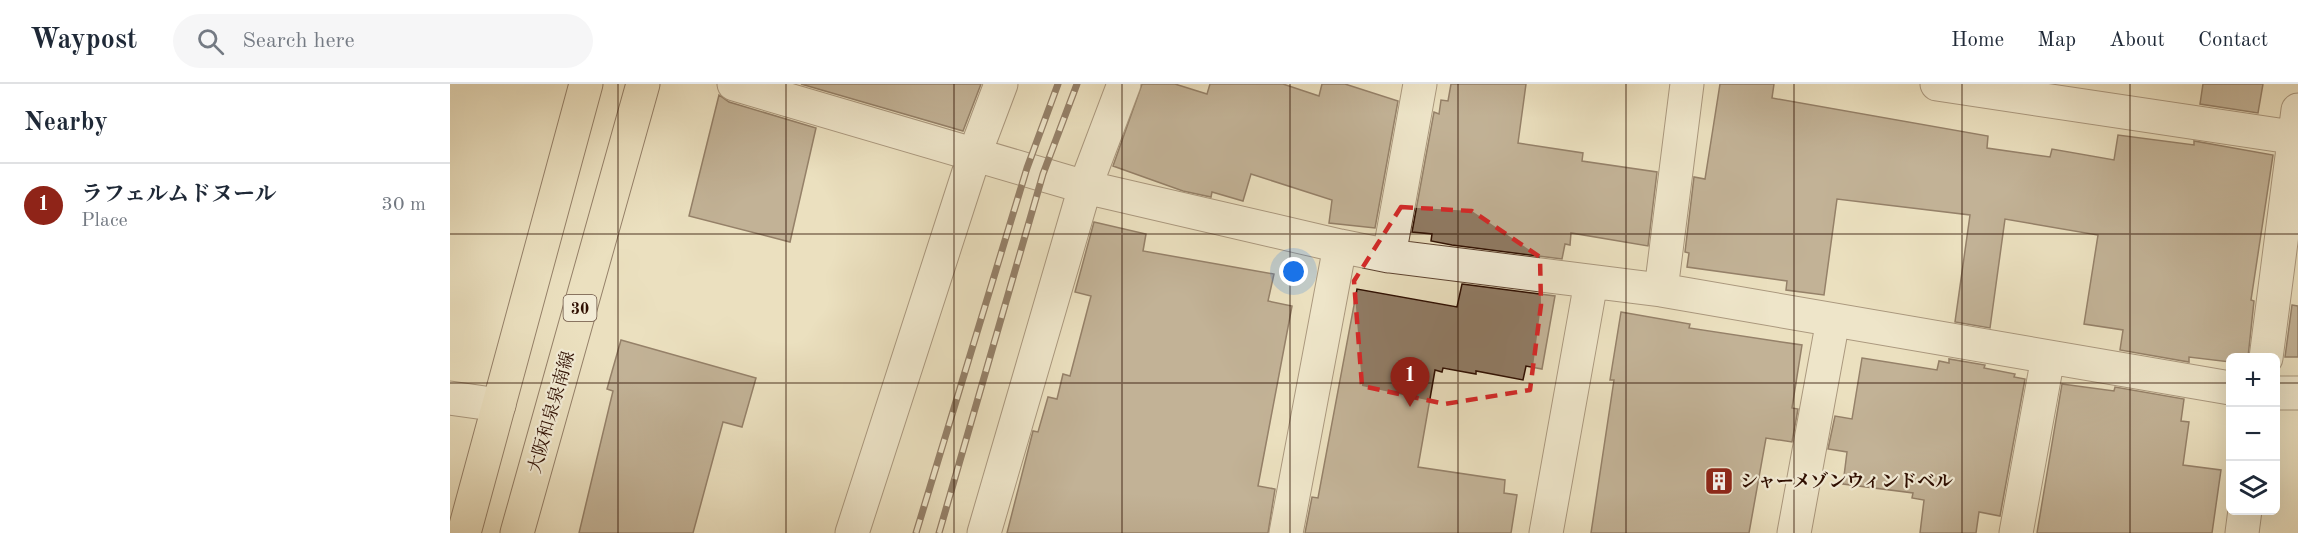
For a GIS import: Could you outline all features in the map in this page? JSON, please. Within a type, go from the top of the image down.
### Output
[{"type":"main road","points":[[464,533],[586,84]]},
{"type":"main road","name":"大阪和泉泉南線","points":[[517,533],[643,84]]},
{"type":"street","points":[[734,84],[1085,187],[1389,256],[1660,290],[2226,387]]},
{"type":"street","points":[[852,533],[975,153],[1001,84]]},
{"type":"street","points":[[984,533],[1085,187],[1124,84]]},
{"type":"street","points":[[1389,256],[1420,84]]},
{"type":"street","points":[[1660,290],[1687,84]]},
{"type":"street","points":[[1936,84],[2296,129],[2267,353]]},
{"type":"street","points":[[1286,533],[1340,246]]},
{"type":"street","points":[[1546,533],[1591,282]]},
{"type":"street","points":[[1794,533],[1833,320]]},
{"type":"street","points":[[2016,533],[2048,357]]},
{"type":"street","points":[[2280,393],[2298,393]]},
{"type":"street","points":[[450,398],[499,405]]},
{"type":"street","points":[[2242,533],[2244,515]]},
{"type":"highlighted area","points":[[1401,207],[1472,211],[1540,257],[1541,305],[1530,390],[1445,404],[1362,386],[1354,281]]},
{"type":"building","points":[[801,84],[981,84],[963,131]]},
{"type":"building","points":[[1142,84],[1175,84],[1207,94],[1210,84],[1283,84],[1319,96],[1322,84],[1345,84],[1398,101],[1375,228],[1329,223],[1332,200],[1251,174],[1243,201],[1212,192],[1211,197],[1183,191],[1113,166]]},
{"type":"building","points":[[1451,84],[1526,84],[1518,143],[1583,153],[1582,161],[1657,172],[1648,246],[1571,233],[1570,245],[1565,244],[1562,259],[1452,245],[1431,241],[1432,234],[1412,232],[1434,112],[1439,114],[1441,100],[1448,101]]},
{"type":"building","points":[[1720,84],[1774,84],[1772,98],[1988,136],[1987,148],[2050,157],[2052,149],[2114,160],[2118,135],[2194,145],[2194,141],[2273,155],[2251,300],[2254,301],[2248,353],[2226,353],[2226,362],[2189,357],[2189,362],[2120,350],[2123,330],[2084,324],[2098,235],[2005,219],[1990,328],[1955,322],[1970,215],[1837,199],[1824,295],[1786,290],[1787,281],[1687,267],[1689,253],[1685,252],[1694,177],[1705,179]]},
{"type":"building","points":[[2203,84],[2263,84],[2258,113],[2200,104]]},
{"type":"building","points":[[719,95],[729,102],[816,128],[790,242],[689,216]]},
{"type":"building","points":[[1094,222],[1146,234],[1143,251],[1274,274],[1268,301],[1292,306],[1258,486],[1275,489],[1268,533],[1007,533],[1033,431],[1038,432],[1048,397],[1057,399],[1063,374],[1070,376],[1091,296],[1075,292]]},
{"type":"building","points":[[1462,284],[1555,296],[1542,369],[1526,366],[1523,380],[1476,371],[1476,374],[1443,368],[1442,372],[1435,370],[1418,467],[1505,480],[1504,493],[1517,495],[1511,533],[1305,533],[1312,497],[1318,498],[1357,289],[1457,307]]},
{"type":"building","points":[[2292,305],[2298,306],[2298,357],[2285,357]]},
{"type":"building","points":[[1621,312],[1690,324],[1689,328],[1802,345],[1792,408],[1798,409],[1792,442],[1766,438],[1749,533],[1591,533],[1614,380],[1610,380]]},
{"type":"building","points":[[621,340],[756,378],[742,427],[723,422],[693,533],[579,533],[613,391],[607,389]]},
{"type":"building","points":[[1862,358],[1937,370],[1939,361],[1949,363],[1949,359],[1985,365],[1984,368],[2015,374],[2014,377],[2025,379],[2000,516],[1979,512],[1976,533],[1920,533],[1924,500],[1912,498],[1913,493],[1843,484],[1847,452],[1828,449],[1835,416],[1852,419]]},
{"type":"building","points":[[2062,384],[2114,391],[2115,387],[2184,399],[2181,421],[2189,422],[2183,465],[2221,470],[2212,533],[2037,533]]},
{"type":"railway","points":[[916,533],[1027,168],[1058,84]]},
{"type":"railway","points":[[939,533],[1043,174],[1077,84]]},
{"type":"place","name":"ラフェルムドヌール","points":[[1410,407]]},
{"type":"place","name":"シャーメゾンウィンドベル","points":[[1719,481]]}]
